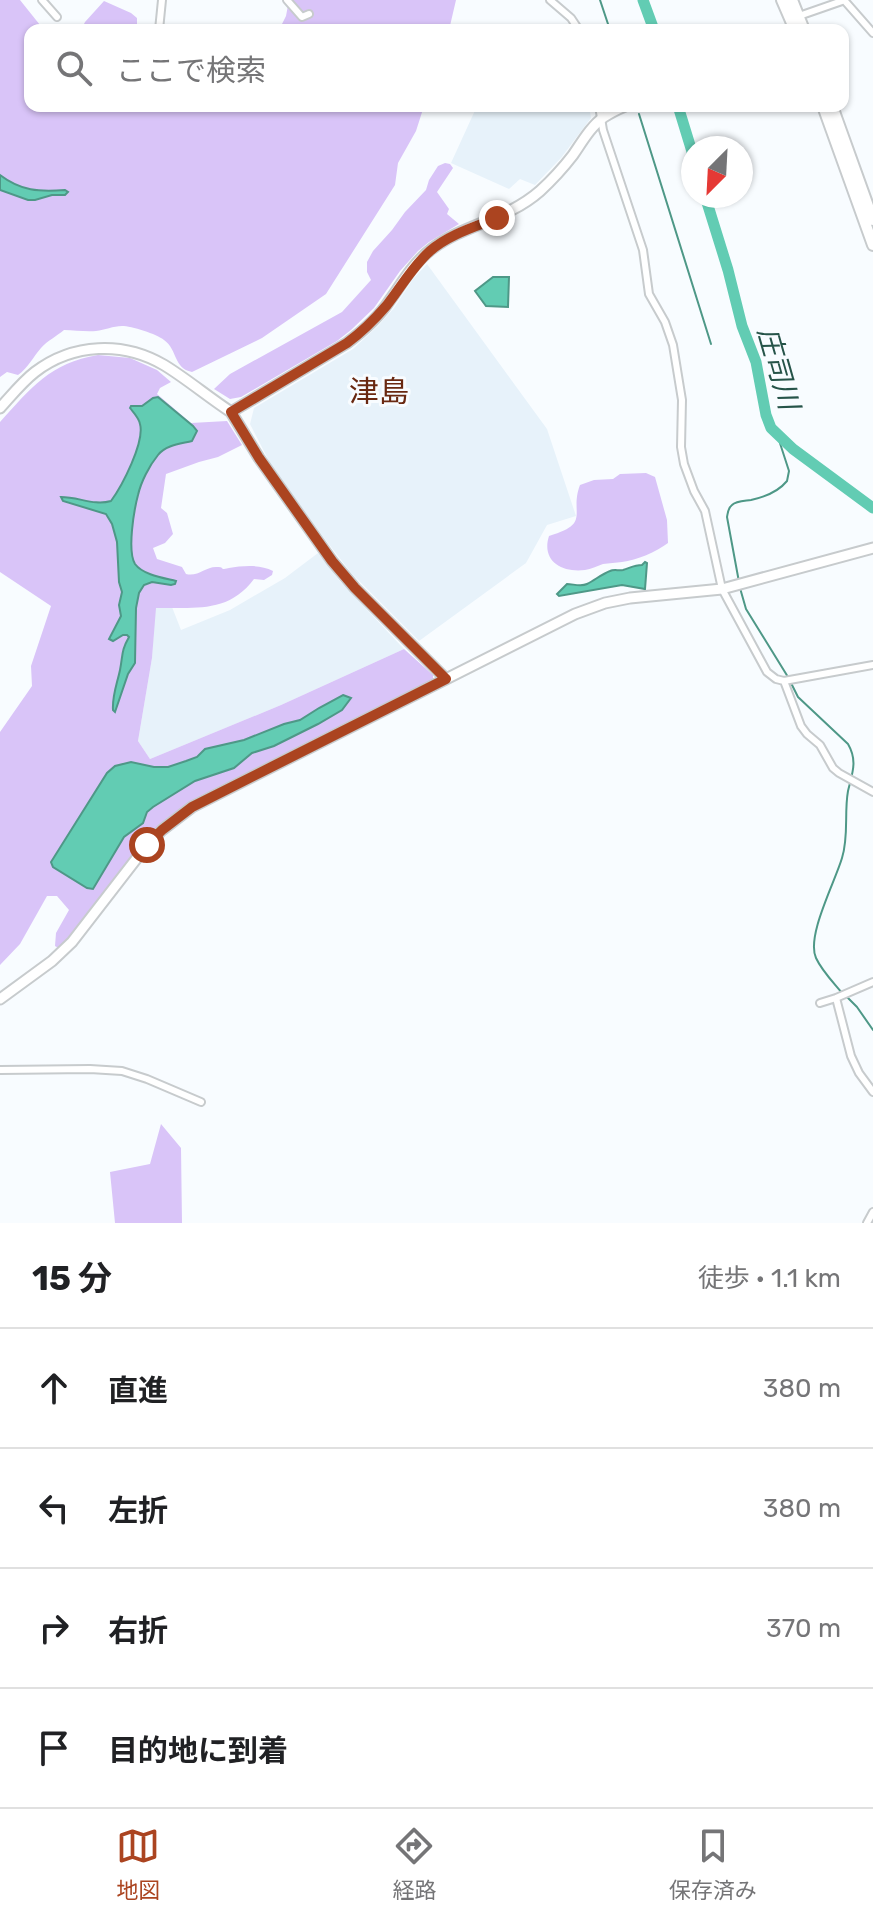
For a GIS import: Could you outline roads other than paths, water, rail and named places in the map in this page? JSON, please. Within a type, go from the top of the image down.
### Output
[{"type":"main road","points":[[782,0],[792,24]]},
{"type":"main road","points":[[792,0],[802,24]]},
{"type":"main road","points":[[825,112],[873,245]]},
{"type":"main road","points":[[834,112],[873,220]]},
{"type":"street","points":[[42,0],[57,17]]},
{"type":"street","points":[[49,8],[54,0]]},
{"type":"street","points":[[160,24],[162,0]]},
{"type":"street","points":[[287,0],[302,17],[309,14]]},
{"type":"street","points":[[550,0],[575,24]]},
{"type":"street","points":[[799,16],[844,0],[873,33]]},
{"type":"street","points":[[852,0],[855,11]]},
{"type":"street","points":[[600,112],[603,130],[643,250],[649,294],[665,322],[673,345],[682,400],[681,447],[684,464],[705,511],[722,589],[767,672],[776,679],[784,681],[873,665]]},
{"type":"street","points":[[228,411],[362,332],[432,249],[508,213],[537,193],[557,175],[602,118],[614,112]]},
{"type":"street","points":[[0,408],[35,372],[73,352],[118,348],[164,365],[228,411],[332,561],[446,679]]},
{"type":"street","points":[[0,999],[72,942],[147,845],[192,807],[575,614],[605,603],[722,589],[873,548]]},
{"type":"street","points":[[784,681],[801,726],[820,745],[833,768],[873,792]]},
{"type":"street","points":[[820,1003],[873,982]]},
{"type":"street","points":[[836,998],[851,1056],[873,1092]]},
{"type":"street","points":[[0,1070],[122,1071],[201,1102]]},
{"type":"street","points":[[867,1223],[873,1212]]},
{"type":"waterway","points":[[600,0],[608,24]]},
{"type":"waterway","name":"庄司川","points":[[643,0],[652,24]]},
{"type":"waterway","name":"庄司川","points":[[680,112],[687,136]]},
{"type":"waterway","points":[[639,114],[711,344]]},
{"type":"waterway","name":"庄司川","points":[[709,208],[742,326],[756,362],[771,428],[793,449],[873,508]]},
{"type":"waterway","points":[[739,582],[728,512],[734,504],[766,496],[787,481],[789,471],[777,434]]},
{"type":"waterway","points":[[740,588],[746,609],[788,677]]},
{"type":"waterway","points":[[791,683],[798,697],[848,744],[853,756],[844,850],[818,923],[814,948],[821,967],[842,993]]},
{"type":"waterway","points":[[847,997],[873,1030]]},
{"type":"district","name":"津島","points":[[379,392]]}]
